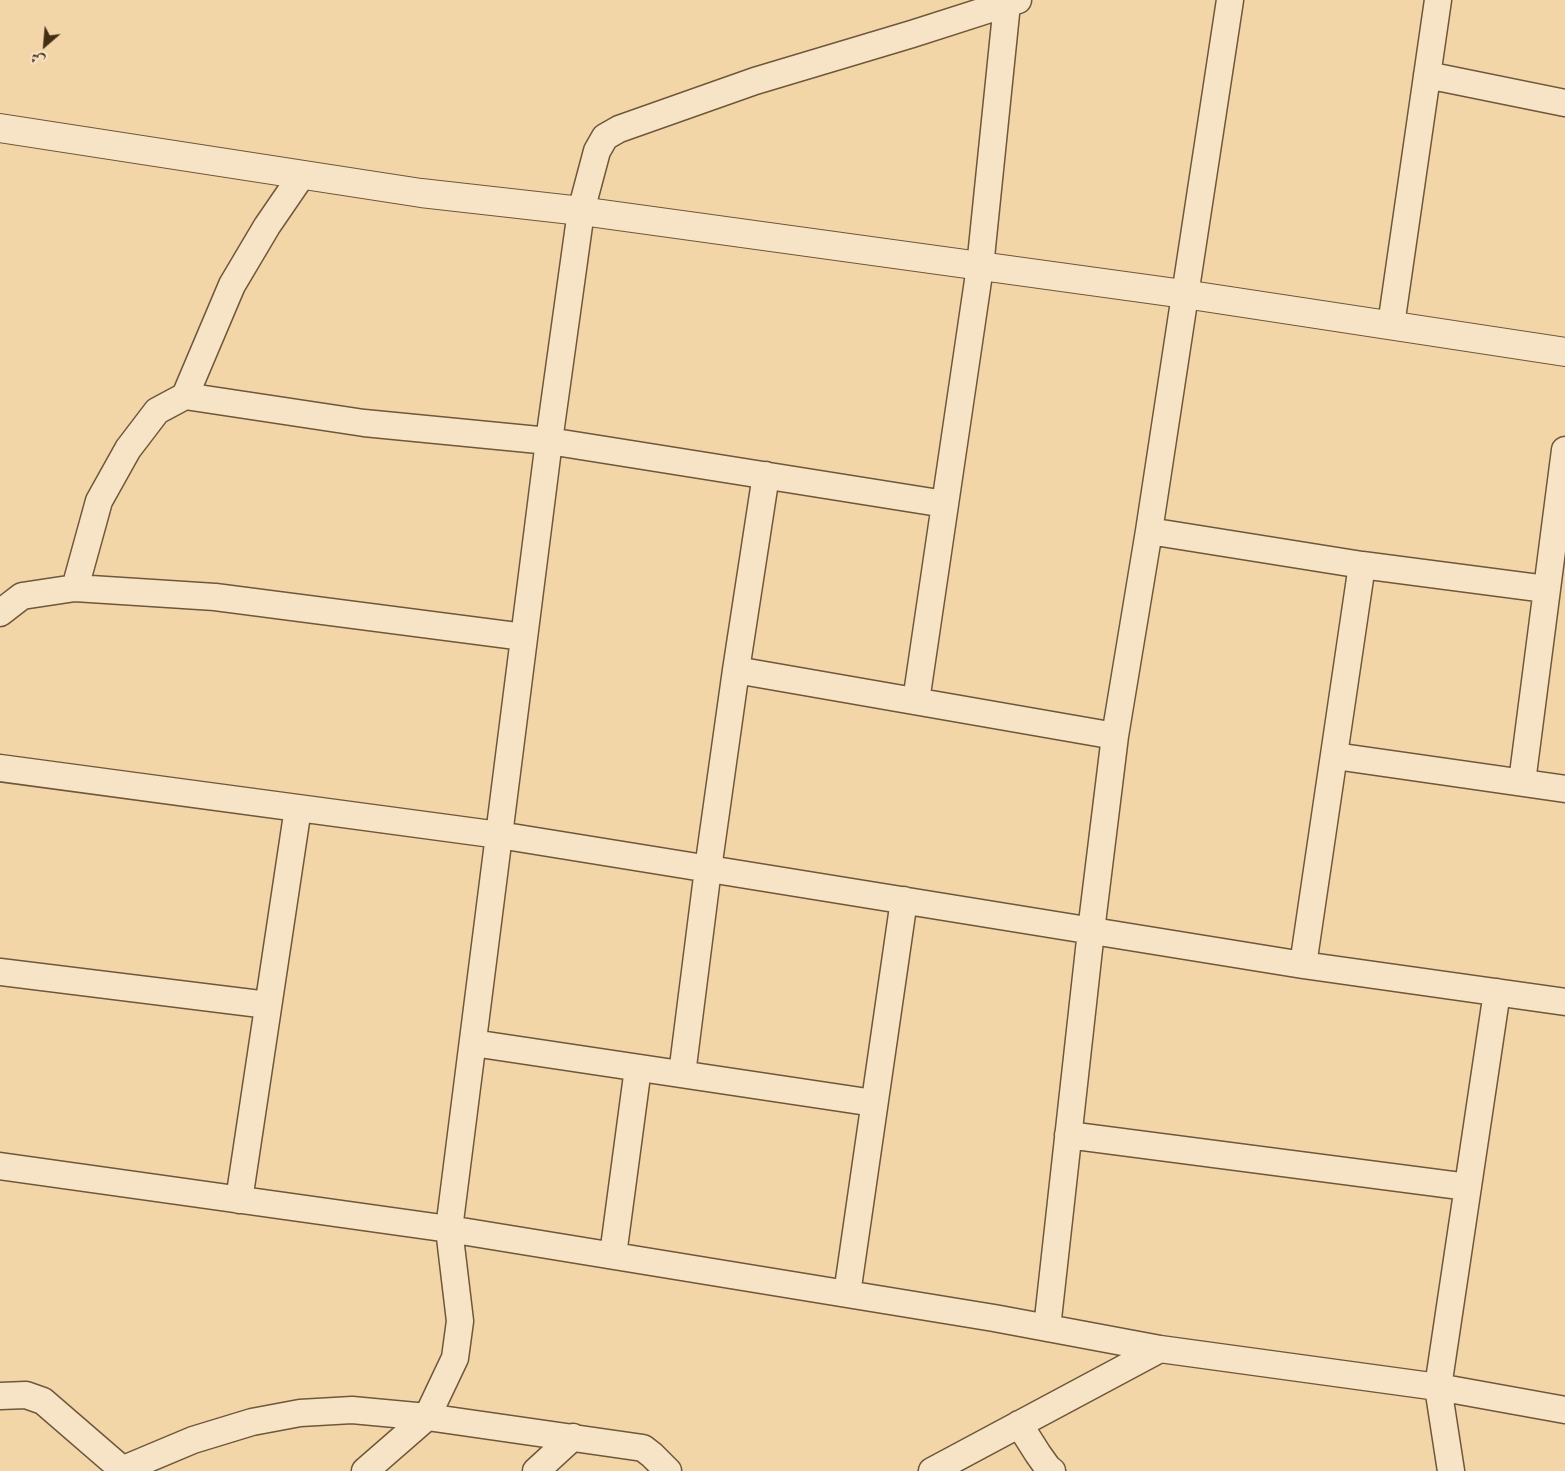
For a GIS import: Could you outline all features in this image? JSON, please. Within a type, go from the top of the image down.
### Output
[{"type":"street","points":[[1047,1328],[1091,931],[1115,736],[1230,0]]},
{"type":"street","points":[[1391,325],[1438,0]]},
{"type":"street","points":[[365,1471],[427,1418],[455,1358],[460,1321],[449,1229],[549,441],[581,211],[597,151],[605,137],[619,128],[755,81],[1012,2],[980,267],[916,702]]},
{"type":"street","points":[[1427,75],[1565,103]]},
{"type":"street","points":[[0,128],[421,193],[581,211],[1184,294],[1565,352]]},
{"type":"street","points":[[185,396],[232,285],[267,226],[302,175]]},
{"type":"street","points":[[75,588],[99,501],[128,448],[157,411],[185,396],[364,423],[549,441],[945,504]]},
{"type":"street","points":[[1522,782],[1565,450]]},
{"type":"street","points":[[682,1074],[708,869],[766,475]]},
{"type":"street","points":[[1148,531],[1362,565],[1546,589]]},
{"type":"street","points":[[1303,965],[1362,565]]},
{"type":"street","points":[[0,613],[22,596],[75,588],[215,596],[524,637]]},
{"type":"street","points":[[736,670],[1115,736]]},
{"type":"street","points":[[1335,756],[1565,789]]},
{"type":"street","points":[[0,768],[499,835],[1303,965],[1565,1002]]},
{"type":"street","points":[[239,1200],[298,808]]},
{"type":"street","points":[[847,1294],[904,900]]},
{"type":"street","points":[[0,972],[268,1004]]},
{"type":"street","points":[[1451,1471],[1438,1387],[1498,992]]},
{"type":"street","points":[[473,1043],[874,1103]]},
{"type":"street","points":[[614,1255],[638,1068]]},
{"type":"street","points":[[1068,1135],[1468,1187]]},
{"type":"street","points":[[0,1166],[449,1229],[847,1294],[1160,1349],[1438,1387],[1565,1410]]},
{"type":"street","points":[[932,1471],[1160,1349]]},
{"type":"street","points":[[0,1396],[26,1395],[43,1401],[122,1470],[193,1440],[252,1422],[300,1413],[352,1410],[573,1437],[643,1448],[652,1454],[668,1471]]},
{"type":"street","points":[[1019,1424],[1038,1454],[1052,1471]]},
{"type":"street","points":[[536,1471],[573,1437]]}]
